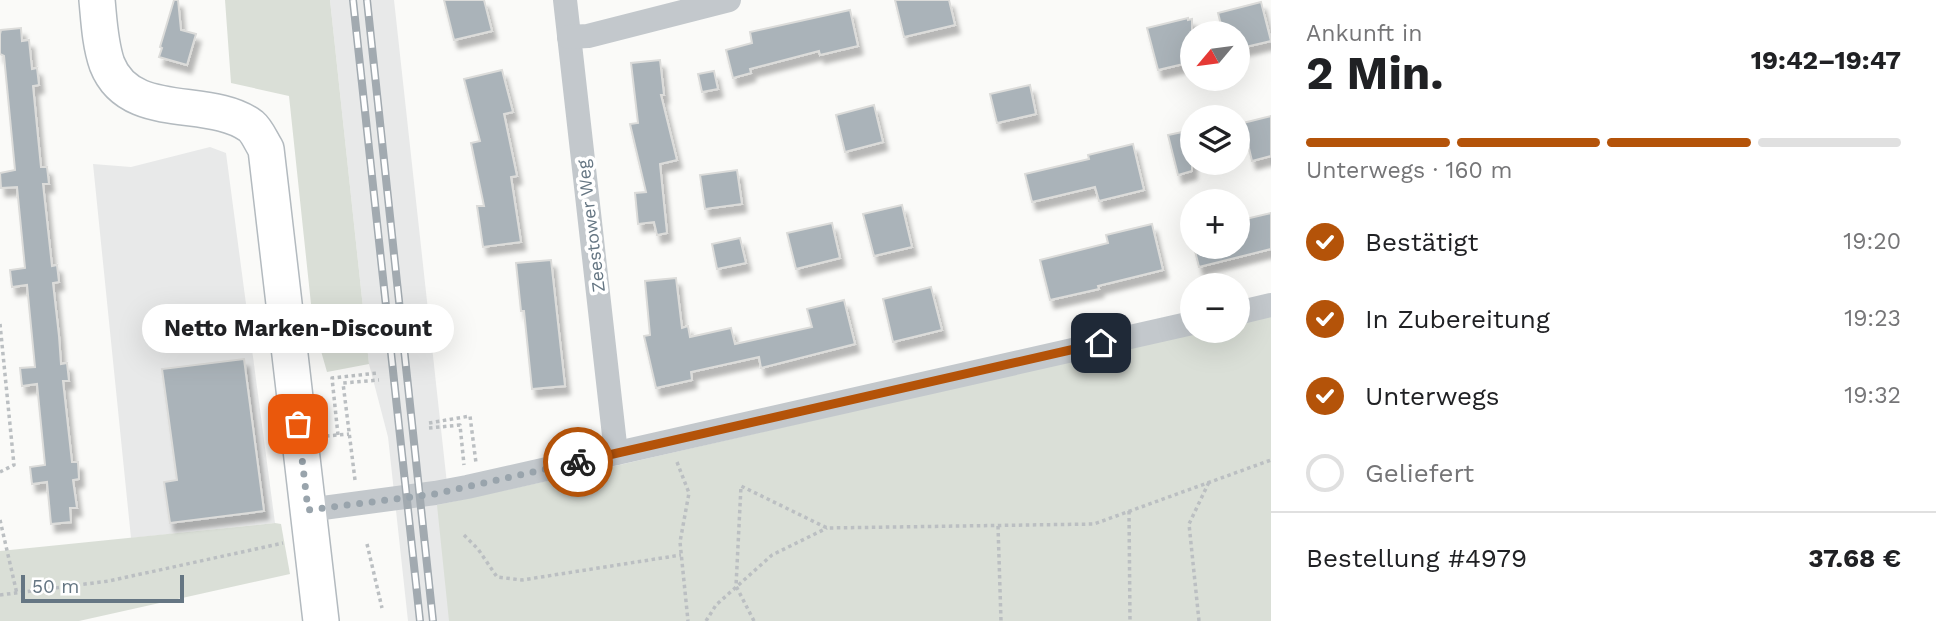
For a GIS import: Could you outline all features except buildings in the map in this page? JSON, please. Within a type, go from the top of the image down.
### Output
[{"type":"street","points":[[97,0],[105,56],[117,82],[136,96],[162,105],[230,115],[253,128],[266,149],[321,621]]},
{"type":"street","name":"Zeestower Weg","points":[[565,0],[616,453]]},
{"type":"street","points":[[569,37],[587,36],[729,0]]},
{"type":"street","points":[[1250,310],[1271,305]]},
{"type":"street","points":[[308,510],[435,494],[1180,326]]},
{"type":"path","points":[[0,324],[14,465],[0,472]]},
{"type":"path","points":[[338,435],[332,377],[378,373]]},
{"type":"path","points":[[356,487],[343,383],[379,380]]},
{"type":"path","points":[[463,460],[460,425],[429,426],[470,416],[477,472]]},
{"type":"path","points":[[669,441],[689,493],[680,542],[688,621]]},
{"type":"path","points":[[706,621],[716,605],[772,555],[827,528],[1094,524],[1271,460]]},
{"type":"path","points":[[1199,621],[1189,524],[1209,482]]},
{"type":"path","points":[[754,621],[736,586],[741,486],[827,528]]},
{"type":"path","points":[[1129,511],[1130,621]]},
{"type":"path","points":[[0,520],[17,594]]},
{"type":"path","points":[[998,526],[1001,621]]},
{"type":"path","points":[[464,535],[498,577],[522,580],[681,555]]},
{"type":"path","points":[[0,595],[109,581],[290,541]]},
{"type":"path","points":[[367,544],[382,608]]},
{"type":"shaded area","points":[[225,0],[330,0],[369,364],[327,372],[313,323],[289,96],[231,83]]},
{"type":"shaded area","points":[[330,0],[394,0],[449,502],[449,621],[408,621],[388,437],[369,364]]},
{"type":"shaded area","points":[[210,147],[226,153],[275,523],[131,538],[93,164],[131,167]]},
{"type":"shaded area","points":[[1271,314],[1271,621],[449,621],[437,505],[1180,335],[1180,343],[1250,343],[1250,319]]},
{"type":"shaded area","points":[[281,524],[290,574],[79,621],[0,621],[0,551]]},
{"type":"railway","points":[[353,0],[420,621]]},
{"type":"railway","points":[[367,0],[433,621]]},
{"type":"way so far","points":[[298,424],[308,510],[435,494],[578,462]]},
{"type":"place","name":"Netto Marken-Discount","points":[[298,424]]},
{"type":"route","points":[[578,462],[1101,343]]}]
